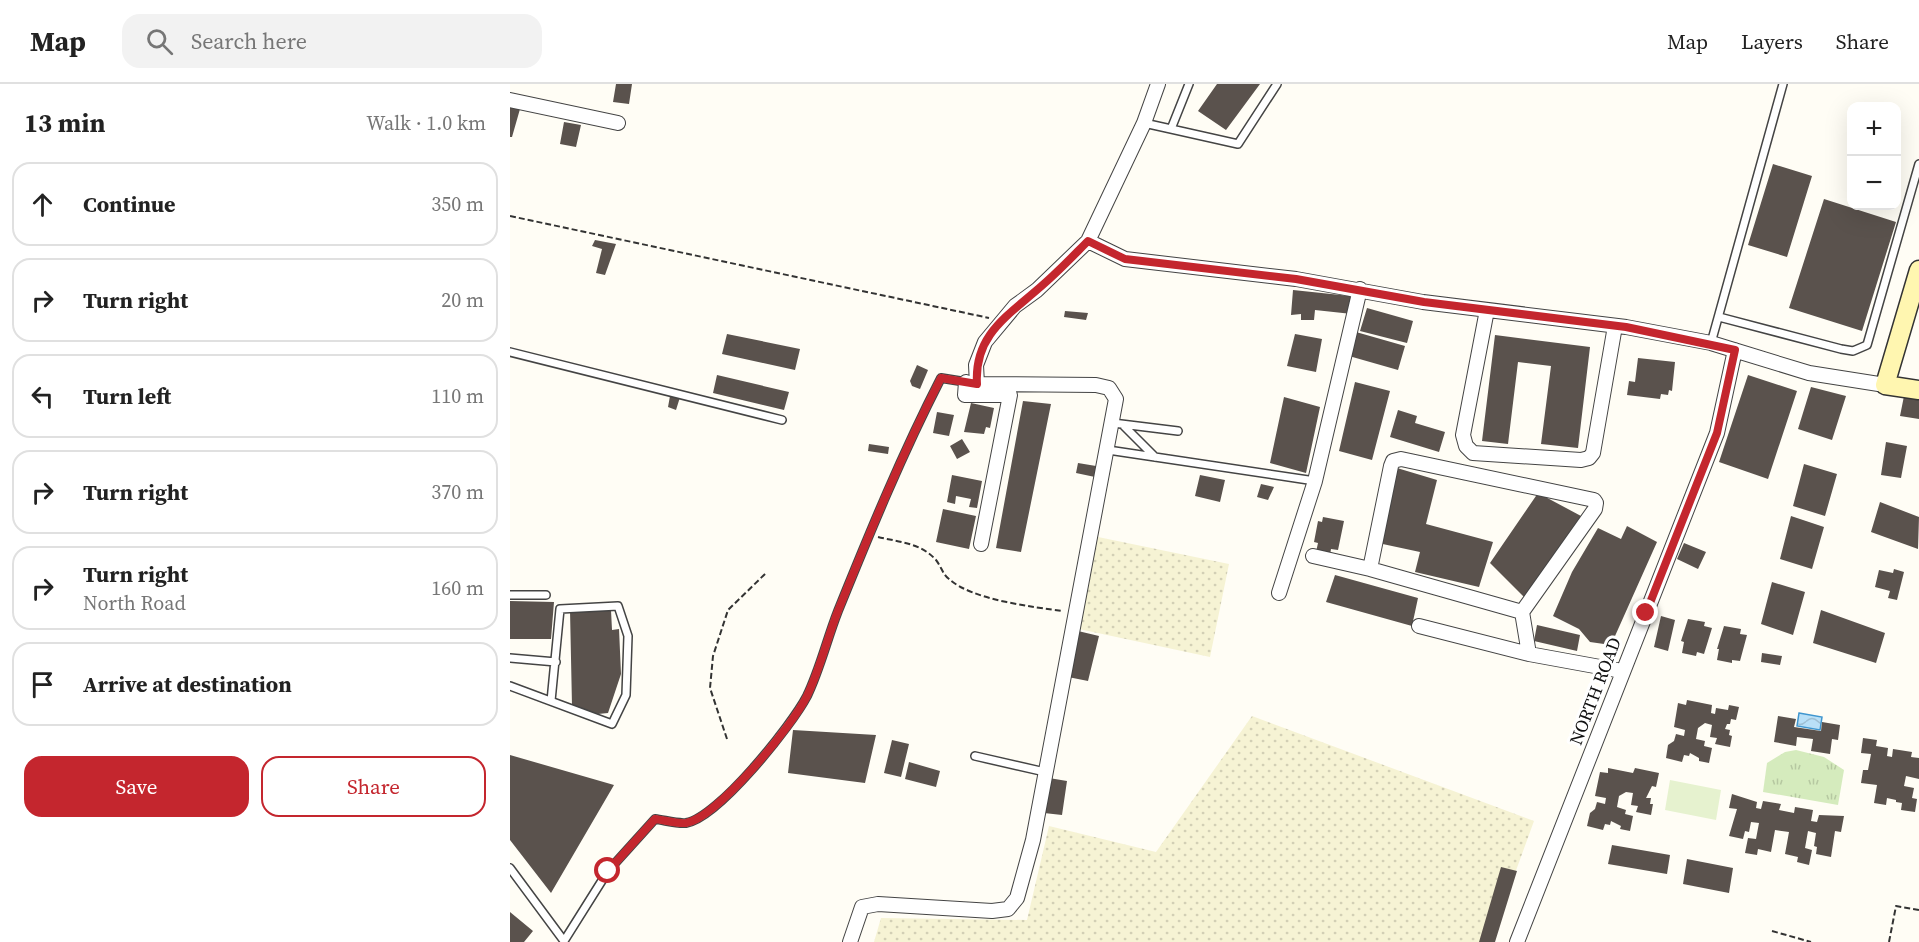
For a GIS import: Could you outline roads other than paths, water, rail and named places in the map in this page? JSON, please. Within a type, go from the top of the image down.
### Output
[{"type":"street","points":[[981,544],[1010,395],[965,395],[976,365],[985,342],[1015,306],[1037,290],[1088,241],[1144,123],[1158,84]]},
{"type":"street","points":[[510,100],[618,123]]},
{"type":"street","points":[[1088,241],[1125,259],[1360,289],[1424,302],[1615,326],[1711,343],[1809,373],[1919,390]]},
{"type":"street","points":[[1885,385],[1919,270]]},
{"type":"street","points":[[1280,593],[1315,481],[1360,289]]},
{"type":"street","points":[[1487,310],[1463,435],[1466,446],[1473,453],[1581,460],[1589,458],[1593,453],[1615,326]]},
{"type":"street","name":"NORTH ROAD","points":[[1517,942],[1717,433],[1735,350]]},
{"type":"street","points":[[849,942],[862,907],[878,904],[992,911],[1008,909],[1017,898],[1033,840],[1108,450],[1118,424],[1116,399],[1109,388],[1096,386],[971,383]]},
{"type":"street","points":[[1370,569],[1393,461],[1401,459],[1594,500],[1596,502],[1594,509],[1522,612],[1529,654]]},
{"type":"street","points":[[1313,556],[1370,569],[1522,612]]},
{"type":"street","points":[[1419,626],[1529,654],[1622,671]]},
{"type":"lane","points":[[1171,129],[1189,84]]},
{"type":"lane","points":[[1144,123],[1238,144],[1277,84]]},
{"type":"lane","points":[[1711,343],[1783,84]]},
{"type":"lane","points":[[1719,317],[1841,349],[1853,351],[1867,345],[1919,164]]},
{"type":"lane","points":[[510,352],[782,420]]},
{"type":"lane","points":[[510,868],[564,941],[608,871],[655,819],[687,823],[707,811],[738,785],[774,744],[807,696],[906,445],[941,378],[971,383]]},
{"type":"lane","points":[[1118,424],[1155,457]]},
{"type":"lane","points":[[1118,424],[1178,431]]},
{"type":"lane","points":[[1108,450],[1315,481]]},
{"type":"lane","points":[[510,595],[546,595]]},
{"type":"lane","points":[[510,686],[612,724],[626,695],[628,636],[618,606],[560,609],[551,701]]},
{"type":"lane","points":[[510,658],[556,662]]},
{"type":"lane","points":[[975,756],[1045,772]]},
{"type":"water","points":[[1799,713],[1822,717],[1820,730],[1797,726]]}]
